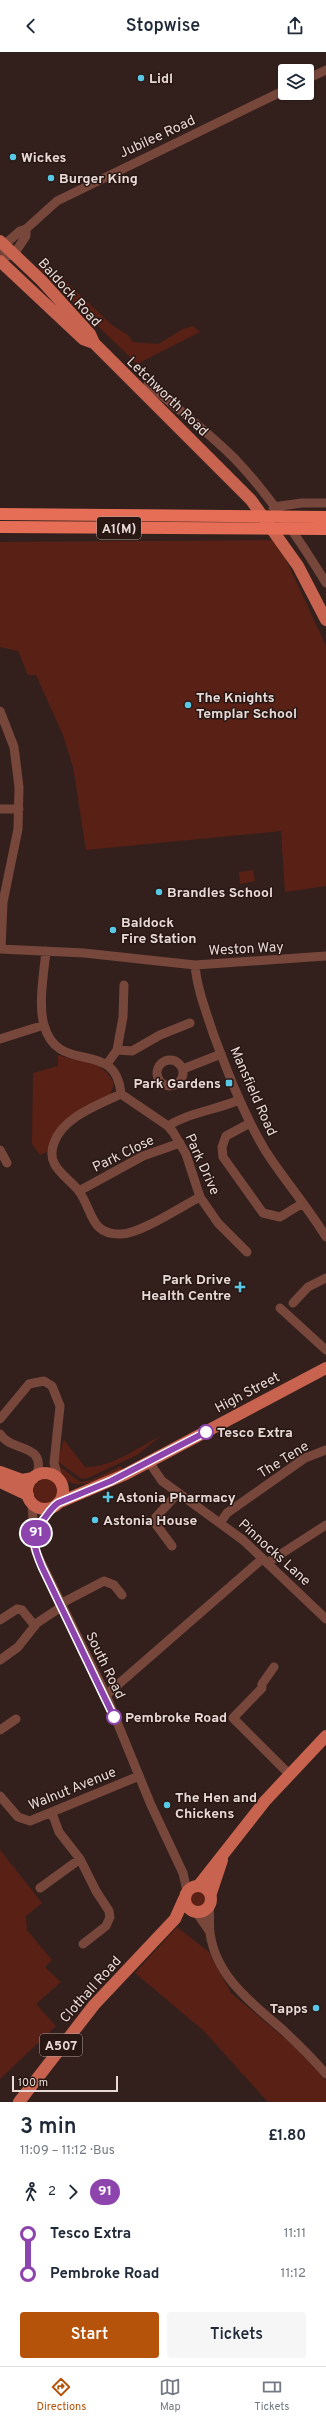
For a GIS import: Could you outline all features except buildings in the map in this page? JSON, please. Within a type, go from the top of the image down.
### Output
[{"type":"highway","name":"A1(M)","points":[[0,514],[326,517]]},
{"type":"highway","name":"A1(M)","points":[[0,527],[326,529]]},
{"type":"main road","name":"Baldock Road","points":[[4,253],[83,339],[94,344]]},
{"type":"main road","name":"Letchworth Road","points":[[94,344],[251,500],[288,550],[326,620]]},
{"type":"main road","name":"High Street","points":[[55,1505],[149,1462],[326,1368]]},
{"type":"main road","points":[[0,1472],[22,1480],[48,1473],[59,1481],[63,1491],[55,1505],[38,1507],[30,1499],[0,1482]]},
{"type":"main road","points":[[30,1499],[29,1483],[35,1477]]},
{"type":"main road","name":"High Street","points":[[59,1481],[81,1488],[97,1487]]},
{"type":"main road","points":[[194,1912],[185,1895],[198,1885],[222,1858],[257,1811],[288,1774],[326,1736]]},
{"type":"main road","points":[[209,1905],[211,1893],[222,1858]]},
{"type":"main road","points":[[198,1885],[211,1893]]},
{"type":"main road","name":"Clothall Road","points":[[19,2102],[94,2005],[175,1919],[185,1895]]},
{"type":"main road","name":"Clothall Road","points":[[175,1919],[181,1918],[209,1905]]},
{"type":"street","points":[[314,76],[326,70]]},
{"type":"street","name":"Jubilee Road","points":[[4,253],[20,230],[26,229],[50,205],[278,93]]},
{"type":"street","name":"Jubilee Road","points":[[4,253],[26,236],[26,229]]},
{"type":"street","name":"Letchworth Road","points":[[148,384],[234,458],[273,507],[326,583]]},
{"type":"street","points":[[222,470],[234,458]]},
{"type":"street","points":[[273,507],[302,503],[326,503]]},
{"type":"street","points":[[0,711],[7,726],[18,767],[19,809],[16,845],[3,902],[1,949]]},
{"type":"street","points":[[0,809],[19,809]]},
{"type":"street","name":"Weston Way","points":[[1,949],[46,951],[195,965],[326,956]]},
{"type":"street","points":[[46,951],[44,1024],[51,1042],[60,1050],[93,1058],[107,1064],[118,1081],[121,1094],[78,1117],[62,1129],[54,1143],[51,1155],[56,1167],[79,1191],[95,1223],[104,1231],[114,1234],[129,1234],[136,1231],[200,1196]]},
{"type":"street","name":"Mansfield Road","points":[[195,965],[198,986],[221,1054],[239,1100],[250,1123],[266,1150],[326,1237]]},
{"type":"street","points":[[107,1064],[117,1050],[123,1017],[124,985]]},
{"type":"street","points":[[117,1050],[130,1052],[160,1035],[190,1023]]},
{"type":"street","points":[[0,1039],[44,1024]]},
{"type":"street","points":[[183,1069],[221,1054]]},
{"type":"street","name":"Park Drive","points":[[121,1094],[168,1126],[186,1154],[200,1196],[218,1223],[247,1252]]},
{"type":"street","points":[[168,1126],[190,1114],[219,1108],[239,1100]]},
{"type":"street","points":[[250,1123],[226,1136],[222,1151],[225,1162],[263,1214],[280,1217],[304,1203]]},
{"type":"street","name":"Park Close","points":[[79,1191],[143,1156],[180,1143]]},
{"type":"street","points":[[0,1150],[6,1162]]},
{"type":"street","points":[[293,1303],[308,1287],[326,1278]]},
{"type":"street","points":[[280,1308],[326,1350]]},
{"type":"street","points":[[0,1419],[29,1384],[44,1381],[52,1386],[60,1406],[54,1463],[59,1481]]},
{"type":"street","points":[[0,1434],[10,1443],[32,1452],[36,1456],[38,1465],[35,1477]]},
{"type":"street","name":"The Tene","points":[[220,1523],[227,1513],[301,1461],[326,1450]]},
{"type":"street","name":"Pinnocks Lane","points":[[149,1462],[157,1476],[220,1523],[265,1561],[326,1619]]},
{"type":"street","points":[[172,1546],[157,1529],[155,1520],[178,1493]]},
{"type":"street","name":"South Road","points":[[30,1499],[35,1550],[106,1695],[139,1776],[183,1873],[185,1895]]},
{"type":"street","points":[[34,1536],[55,1505]]},
{"type":"street","points":[[106,1695],[265,1561],[326,1525]]},
{"type":"street","points":[[0,1660],[18,1647],[35,1626],[61,1605],[104,1581],[114,1585],[122,1595]]},
{"type":"street","points":[[0,1620],[17,1609],[22,1610],[35,1626]]},
{"type":"street","points":[[274,1667],[262,1684],[262,1688],[233,1718],[288,1774]]},
{"type":"street","points":[[0,1730],[16,1719]]},
{"type":"street","name":"Walnut Avenue","points":[[0,1796],[15,1815],[22,1820],[36,1820],[139,1776]]},
{"type":"street","points":[[52,1813],[59,1832],[80,1859],[110,1914],[106,1926],[83,1944]]},
{"type":"street","points":[[40,1888],[80,1859]]},
{"type":"street","name":"South Road","points":[[183,1873],[198,1885]]},
{"type":"street","points":[[209,1905],[210,1932],[220,1963],[239,1992],[285,2032],[326,2074]]},
{"type":"street","points":[[194,1912],[210,1932]]},
{"type":"shaded area","points":[[45,262],[112,325],[128,335],[133,342],[158,344],[183,329],[193,326],[200,332],[137,364],[38,268]]},
{"type":"shaded area","name":"The Knights Templar School","points":[[277,540],[326,646],[326,886],[285,892],[281,831],[86,850],[73,767],[63,735],[36,675],[28,675],[18,651],[0,647],[0,542]]},
{"type":"shaded area","points":[[253,870],[255,881],[240,884],[239,872]]},
{"type":"shaded area","points":[[58,1055],[96,1065],[108,1075],[114,1083],[110,1095],[53,1135],[47,1152],[40,1155],[32,1144],[33,1073],[58,1066]]},
{"type":"shaded area","points":[[162,1435],[137,1455],[88,1478],[82,1479],[57,1461],[64,1440],[85,1467],[105,1464],[125,1456]]},
{"type":"shaded area","points":[[58,1465],[80,1482],[92,1480],[121,1466],[123,1469],[94,1482],[79,1484],[64,1480]]},
{"type":"shaded area","points":[[46,1479],[55,1483],[59,1492],[55,1501],[46,1505],[37,1501],[33,1492],[37,1483]]},
{"type":"shaded area","points":[[0,1850],[42,1903],[26,1916],[27,1930],[52,1960],[45,1967],[61,1982],[36,2004],[56,2026],[0,2079]]},
{"type":"shaded area","points":[[193,1890],[201,1890],[206,1895],[204,1906],[201,1908],[193,1908],[188,1903],[188,1895]]},
{"type":"shaded area","points":[[177,1927],[209,1952],[231,1993],[295,2047],[326,2081],[326,2102],[268,2102],[204,2031],[135,1973]]},
{"type":"bus line","name":"91","points":[[114,1717],[106,1695],[42,1567],[35,1550],[34,1536],[52,1507],[58,1503],[126,1474],[206,1432]]},
{"type":"place","name":"Lidl","points":[[141,78]]},
{"type":"place","name":"Wickes","points":[[13,157]]},
{"type":"place","name":"Burger King","points":[[51,178]]},
{"type":"place","name":"The Knights Templar School","points":[[188,705]]},
{"type":"place","name":"Brandles School","points":[[159,892]]},
{"type":"place","name":"Baldock Fire Station","points":[[113,930]]},
{"type":"place","name":"Park Gardens","points":[[229,1083]]},
{"type":"place","name":"Park Drive Health Centre","points":[[240,1287]]},
{"type":"place","name":"Tesco Extra","points":[[206,1432]]},
{"type":"place","name":"Astonia Pharmacy","points":[[108,1497]]},
{"type":"place","name":"Astonia House","points":[[95,1520]]},
{"type":"place","name":"Pembroke Road","points":[[114,1717]]},
{"type":"place","name":"The Hen and Chickens","points":[[167,1805]]},
{"type":"place","name":"Tapps","points":[[316,2008]]}]
